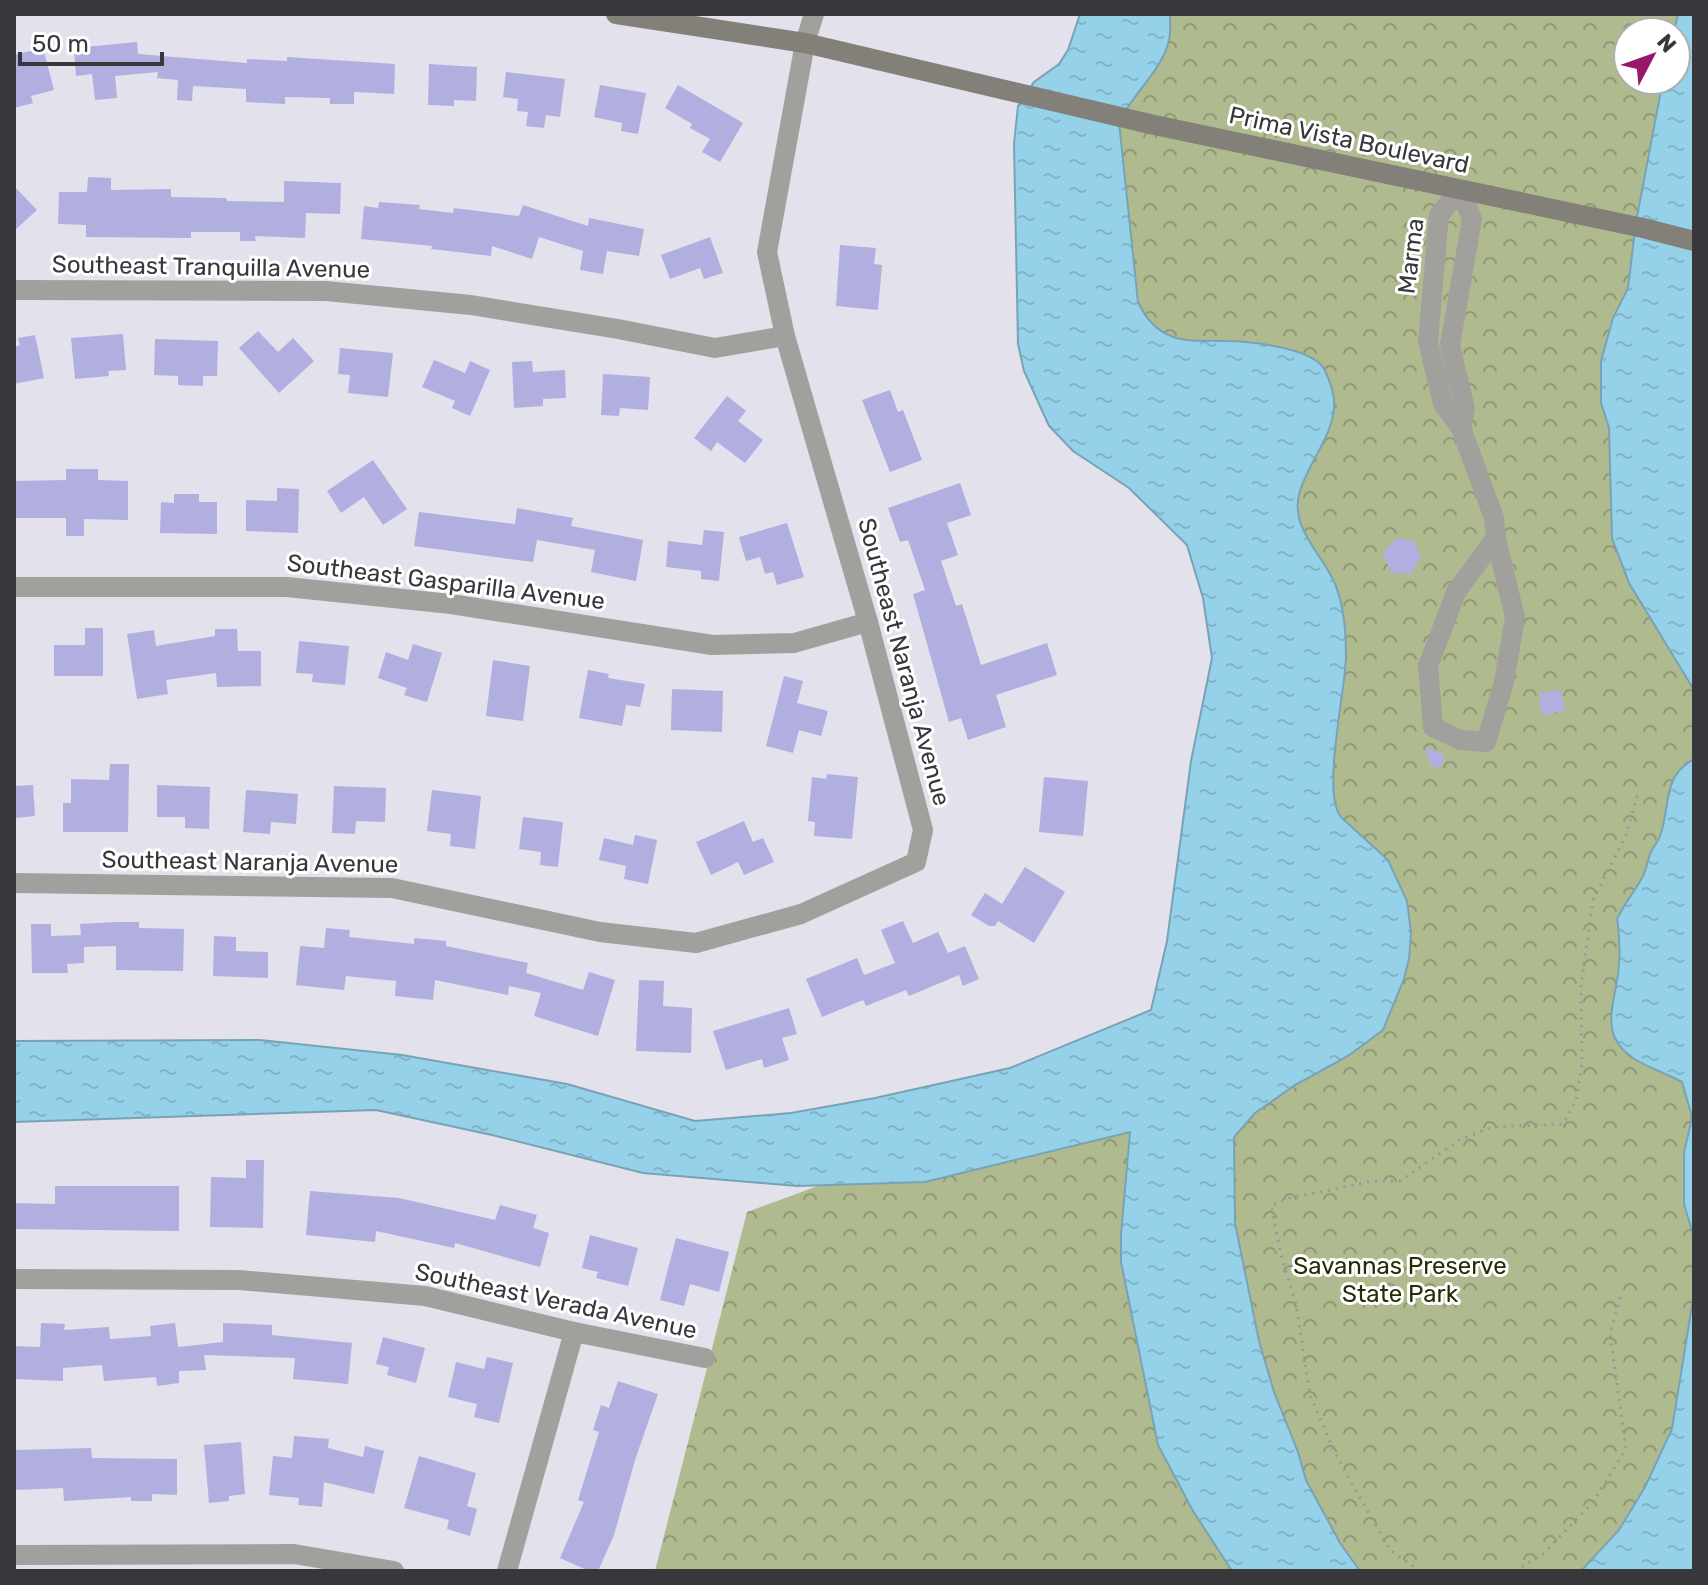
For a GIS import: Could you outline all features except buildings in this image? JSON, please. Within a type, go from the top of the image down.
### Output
[{"type":"main road","name":"Prima Vista Boulevard","points":[[616,14],[805,43],[1150,124],[1694,241]]},
{"type":"street","name":"Southeast Naranja Avenue","points":[[14,883],[392,888],[600,932],[696,943],[801,914],[916,862],[923,830],[868,622],[785,336],[767,252],[805,43],[814,14]]},
{"type":"street","name":"Marma","points":[[1461,428],[1465,409],[1450,345],[1472,219],[1460,190],[1439,215],[1428,341],[1443,404],[1461,428],[1494,518],[1515,618],[1504,682],[1486,742],[1460,740],[1433,727],[1428,666],[1456,592],[1496,538]]},
{"type":"street","points":[[1433,285],[1460,288]]},
{"type":"street","name":"Southeast Tranquilla Avenue","points":[[14,290],[326,291],[471,305],[715,348],[785,336]]},
{"type":"street","name":"Southeast Gasparilla Avenue","points":[[14,587],[287,587],[451,604],[712,645],[794,643],[868,622]]},
{"type":"street","name":"Southeast Verada Avenue","points":[[14,1279],[239,1280],[425,1296],[574,1332],[705,1358]]},
{"type":"street","points":[[507,1571],[574,1332]]},
{"type":"street","points":[[14,1555],[294,1554],[394,1571]]},
{"type":"path","points":[[1420,1571],[1389,1549],[1335,1453],[1310,1395],[1296,1304],[1282,1259],[1271,1206],[1288,1198],[1373,1181],[1400,1181],[1461,1139],[1493,1127],[1563,1124],[1576,1101],[1582,1064],[1581,987],[1593,900],[1627,833],[1638,792]]},
{"type":"path","points":[[1515,1571],[1543,1554],[1594,1501],[1626,1449],[1610,1334],[1621,1294]]},
{"type":"green space","name":"Savannas Preserve State Park","points":[[1119,14],[1694,14],[1694,1571],[655,1571],[747,1212],[968,1131],[1233,1041],[1283,647],[1099,389]]},
{"type":"water","points":[[1080,14],[1170,14],[1166,51],[1119,122],[1138,302],[1144,313],[1160,330],[1177,338],[1262,344],[1304,354],[1323,367],[1332,389],[1333,416],[1305,478],[1298,504],[1308,540],[1335,584],[1344,619],[1346,656],[1334,764],[1335,805],[1341,817],[1388,860],[1407,901],[1411,932],[1409,959],[1383,1030],[1348,1056],[1295,1085],[1255,1113],[1234,1137],[1235,1223],[1259,1341],[1274,1392],[1306,1480],[1340,1543],[1360,1571],[1232,1571],[1193,1511],[1158,1445],[1121,1262],[1130,1132],[925,1182],[797,1186],[643,1173],[376,1110],[14,1122],[14,1041],[260,1040],[402,1055],[567,1084],[695,1121],[791,1113],[1010,1068],[1151,1010],[1167,941],[1191,761],[1212,658],[1203,598],[1187,545],[1129,488],[1073,451],[1049,426],[1024,371],[1018,344],[1014,144],[1018,106],[1034,82],[1059,64],[1068,50]]},
{"type":"water","points":[[1694,14],[1694,690],[1629,583],[1612,538],[1609,428],[1601,403],[1601,361],[1613,318],[1628,288],[1636,222],[1660,96],[1692,96],[1692,16],[1678,16]]},
{"type":"water","points":[[1694,759],[1694,1238],[1684,1204],[1684,1153],[1692,1117],[1682,1082],[1636,1060],[1623,1050],[1615,1039],[1611,1016],[1618,977],[1617,919],[1643,876],[1659,838],[1676,775]]},
{"type":"water","points":[[1694,1293],[1694,1571],[1581,1571],[1619,1530],[1645,1487],[1672,1429]]}]
